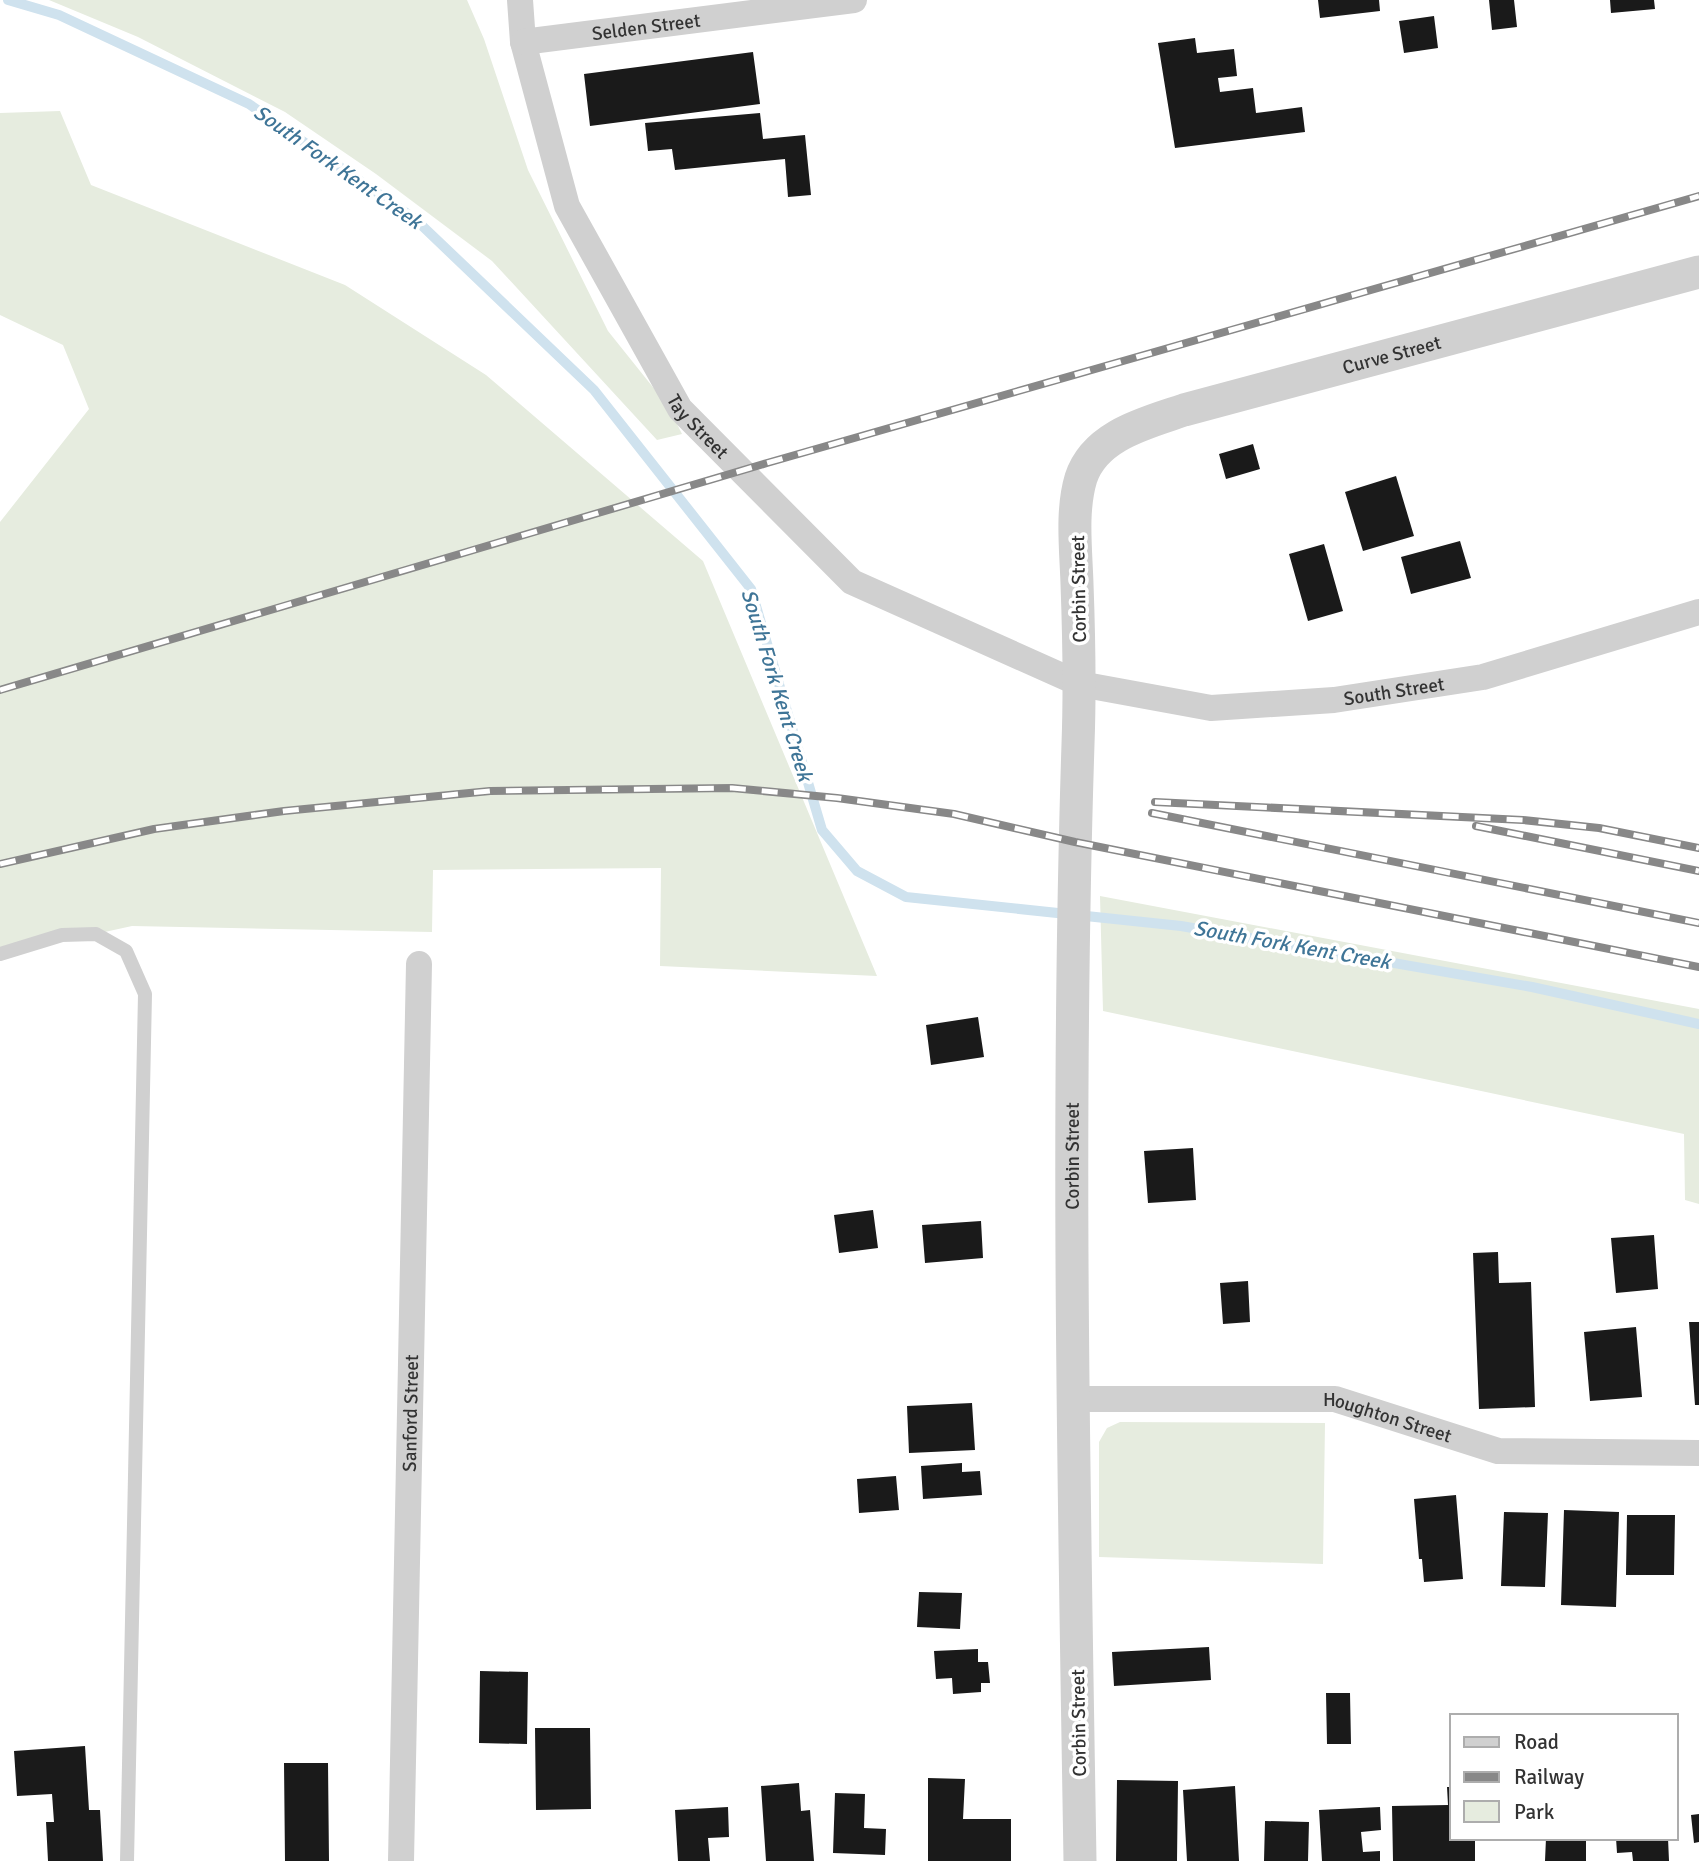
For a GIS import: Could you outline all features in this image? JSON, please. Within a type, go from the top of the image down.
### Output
[{"type":"street","name":"Tay Street","points":[[520,0],[523,42],[567,206],[680,409],[852,582],[1080,684]]},
{"type":"street","name":"Selden Street","points":[[523,42],[854,0]]},
{"type":"street","name":"Curve Street","points":[[1092,454],[1138,426],[1184,410],[1699,272]]},
{"type":"street","name":"Corbin Street","points":[[1080,1861],[1073,1399],[1073,892],[1080,684],[1077,497],[1082,476],[1092,454]]},
{"type":"street","name":"South Street","points":[[1080,684],[1211,708],[1334,700],[1483,677],[1699,612]]},
{"type":"street","name":"Sanford Street","points":[[401,1861],[419,964]]},
{"type":"street","name":"Houghton Street","points":[[1073,1399],[1335,1399],[1498,1451],[1699,1453]]},
{"type":"lane","points":[[0,954],[62,936],[96,934],[126,951],[145,994],[127,1861]]},
{"type":"green space","points":[[49,0],[467,0],[484,39],[528,170],[608,331],[668,406],[682,434],[657,440],[492,261],[376,174],[285,112],[138,37]]},
{"type":"green space","points":[[60,111],[91,185],[345,285],[486,375],[703,561],[877,976],[660,966],[661,868],[433,870],[432,932],[132,926],[0,955],[0,522],[89,409],[63,345],[0,315],[0,113]]},
{"type":"green space","points":[[1100,896],[1699,1009],[1699,1204],[1685,1200],[1684,1134],[1103,1011]]},
{"type":"green space","points":[[1120,1422],[1325,1423],[1323,1564],[1099,1557],[1099,1442],[1107,1428]]},
{"type":"building","points":[[1318,0],[1379,0],[1380,11],[1320,18]]},
{"type":"building","points":[[1489,0],[1514,0],[1517,27],[1492,30]]},
{"type":"building","points":[[1610,0],[1654,0],[1655,9],[1611,13]]},
{"type":"building","points":[[1434,16],[1438,48],[1404,53],[1399,21]]},
{"type":"building","points":[[1195,38],[1197,53],[1234,49],[1237,76],[1218,78],[1220,92],[1253,88],[1256,113],[1302,107],[1305,132],[1175,148],[1158,43]]},
{"type":"building","points":[[753,52],[760,104],[590,126],[584,74]]},
{"type":"building","points":[[760,113],[763,139],[805,135],[811,195],[788,197],[785,159],[675,170],[672,149],[648,151],[645,123]]},
{"type":"building","points":[[1253,444],[1260,469],[1226,479],[1219,454]]},
{"type":"building","points":[[1396,476],[1414,536],[1363,551],[1345,492]]},
{"type":"building","points":[[1460,541],[1471,578],[1411,594],[1401,557]]},
{"type":"building","points":[[1324,544],[1343,611],[1308,621],[1289,554]]},
{"type":"building","points":[[978,1017],[984,1057],[931,1065],[926,1025]]},
{"type":"building","points":[[1193,1148],[1196,1200],[1148,1203],[1144,1151]]},
{"type":"building","points":[[873,1210],[878,1248],[839,1253],[834,1215]]},
{"type":"building","points":[[981,1221],[983,1258],[925,1263],[922,1225]]},
{"type":"building","points":[[1654,1235],[1658,1289],[1616,1293],[1611,1238]]},
{"type":"building","points":[[1498,1252],[1499,1283],[1531,1282],[1535,1407],[1479,1409],[1473,1253]]},
{"type":"building","points":[[1248,1281],[1250,1322],[1223,1324],[1220,1283]]},
{"type":"building","points":[[1689,1322],[1699,1322],[1699,1405],[1695,1405]]},
{"type":"building","points":[[1636,1327],[1642,1397],[1590,1401],[1584,1332]]},
{"type":"building","points":[[972,1403],[975,1450],[909,1453],[907,1406]]},
{"type":"building","points":[[962,1463],[962,1472],[980,1471],[982,1495],[923,1499],[921,1466]]},
{"type":"building","points":[[896,1476],[899,1510],[859,1513],[857,1479]]},
{"type":"building","points":[[1456,1495],[1463,1579],[1424,1582],[1422,1559],[1419,1559],[1414,1499]]},
{"type":"building","points":[[1564,1510],[1619,1512],[1616,1607],[1561,1605]]},
{"type":"building","points":[[1504,1512],[1548,1513],[1545,1587],[1501,1586]]},
{"type":"building","points":[[1627,1515],[1675,1515],[1674,1575],[1626,1575]]},
{"type":"building","points":[[919,1592],[962,1593],[960,1629],[917,1627]]},
{"type":"building","points":[[1209,1647],[1211,1680],[1114,1686],[1112,1652]]},
{"type":"building","points":[[978,1649],[978,1662],[988,1662],[990,1683],[981,1683],[981,1692],[953,1694],[952,1678],[936,1679],[934,1651]]},
{"type":"building","points":[[480,1671],[528,1672],[527,1744],[479,1743]]},
{"type":"building","points":[[1326,1693],[1350,1693],[1351,1744],[1327,1744]]},
{"type":"building","points":[[535,1728],[590,1728],[591,1809],[536,1810]]},
{"type":"building","points":[[85,1746],[89,1810],[100,1810],[103,1861],[48,1861],[46,1822],[54,1822],[52,1794],[17,1796],[14,1751]]},
{"type":"building","points":[[284,1763],[328,1763],[329,1861],[285,1861]]},
{"type":"building","points":[[928,1778],[965,1779],[963,1819],[1011,1819],[1011,1861],[928,1861]]},
{"type":"building","points":[[1117,1780],[1178,1781],[1177,1861],[1116,1861]]},
{"type":"building","points":[[799,1783],[801,1811],[810,1810],[814,1861],[766,1861],[761,1786]]},
{"type":"building","points":[[1235,1786],[1239,1861],[1187,1861],[1183,1790]]},
{"type":"building","points":[[1447,1787],[1450,1787],[1450,1840],[1475,1840],[1475,1861],[1393,1861],[1392,1806],[1448,1805]]},
{"type":"building","points":[[835,1793],[865,1794],[864,1828],[886,1829],[885,1855],[833,1853]]},
{"type":"building","points":[[728,1807],[729,1837],[708,1838],[710,1861],[678,1861],[675,1810]]},
{"type":"building","points":[[1380,1807],[1381,1830],[1361,1832],[1363,1852],[1380,1851],[1380,1861],[1322,1861],[1319,1810]]},
{"type":"building","points":[[1699,1814],[1699,1842],[1694,1843],[1691,1815]]},
{"type":"building","points":[[1265,1821],[1309,1822],[1308,1861],[1264,1861]]},
{"type":"building","points":[[1546,1840],[1586,1840],[1586,1861],[1545,1861]]},
{"type":"building","points":[[1616,1840],[1668,1840],[1669,1861],[1633,1861],[1632,1852],[1617,1853]]},
{"type":"waterway","name":"South Fork Kent Creek","points":[[8,0],[59,15],[249,104],[415,219],[594,390],[751,589],[822,830],[857,871],[906,897],[1181,926],[1532,987],[1699,1024]]},
{"type":"railway","points":[[0,690],[767,463],[1699,196]]},
{"type":"railway","points":[[0,864],[154,829],[284,811],[490,791],[732,788],[837,798],[954,814],[1075,842],[1699,967]]},
{"type":"railway","points":[[1155,802],[1523,820],[1599,828],[1699,848]]},
{"type":"railway","points":[[1152,813],[1699,923]]},
{"type":"railway","points":[[1476,826],[1699,871]]}]
